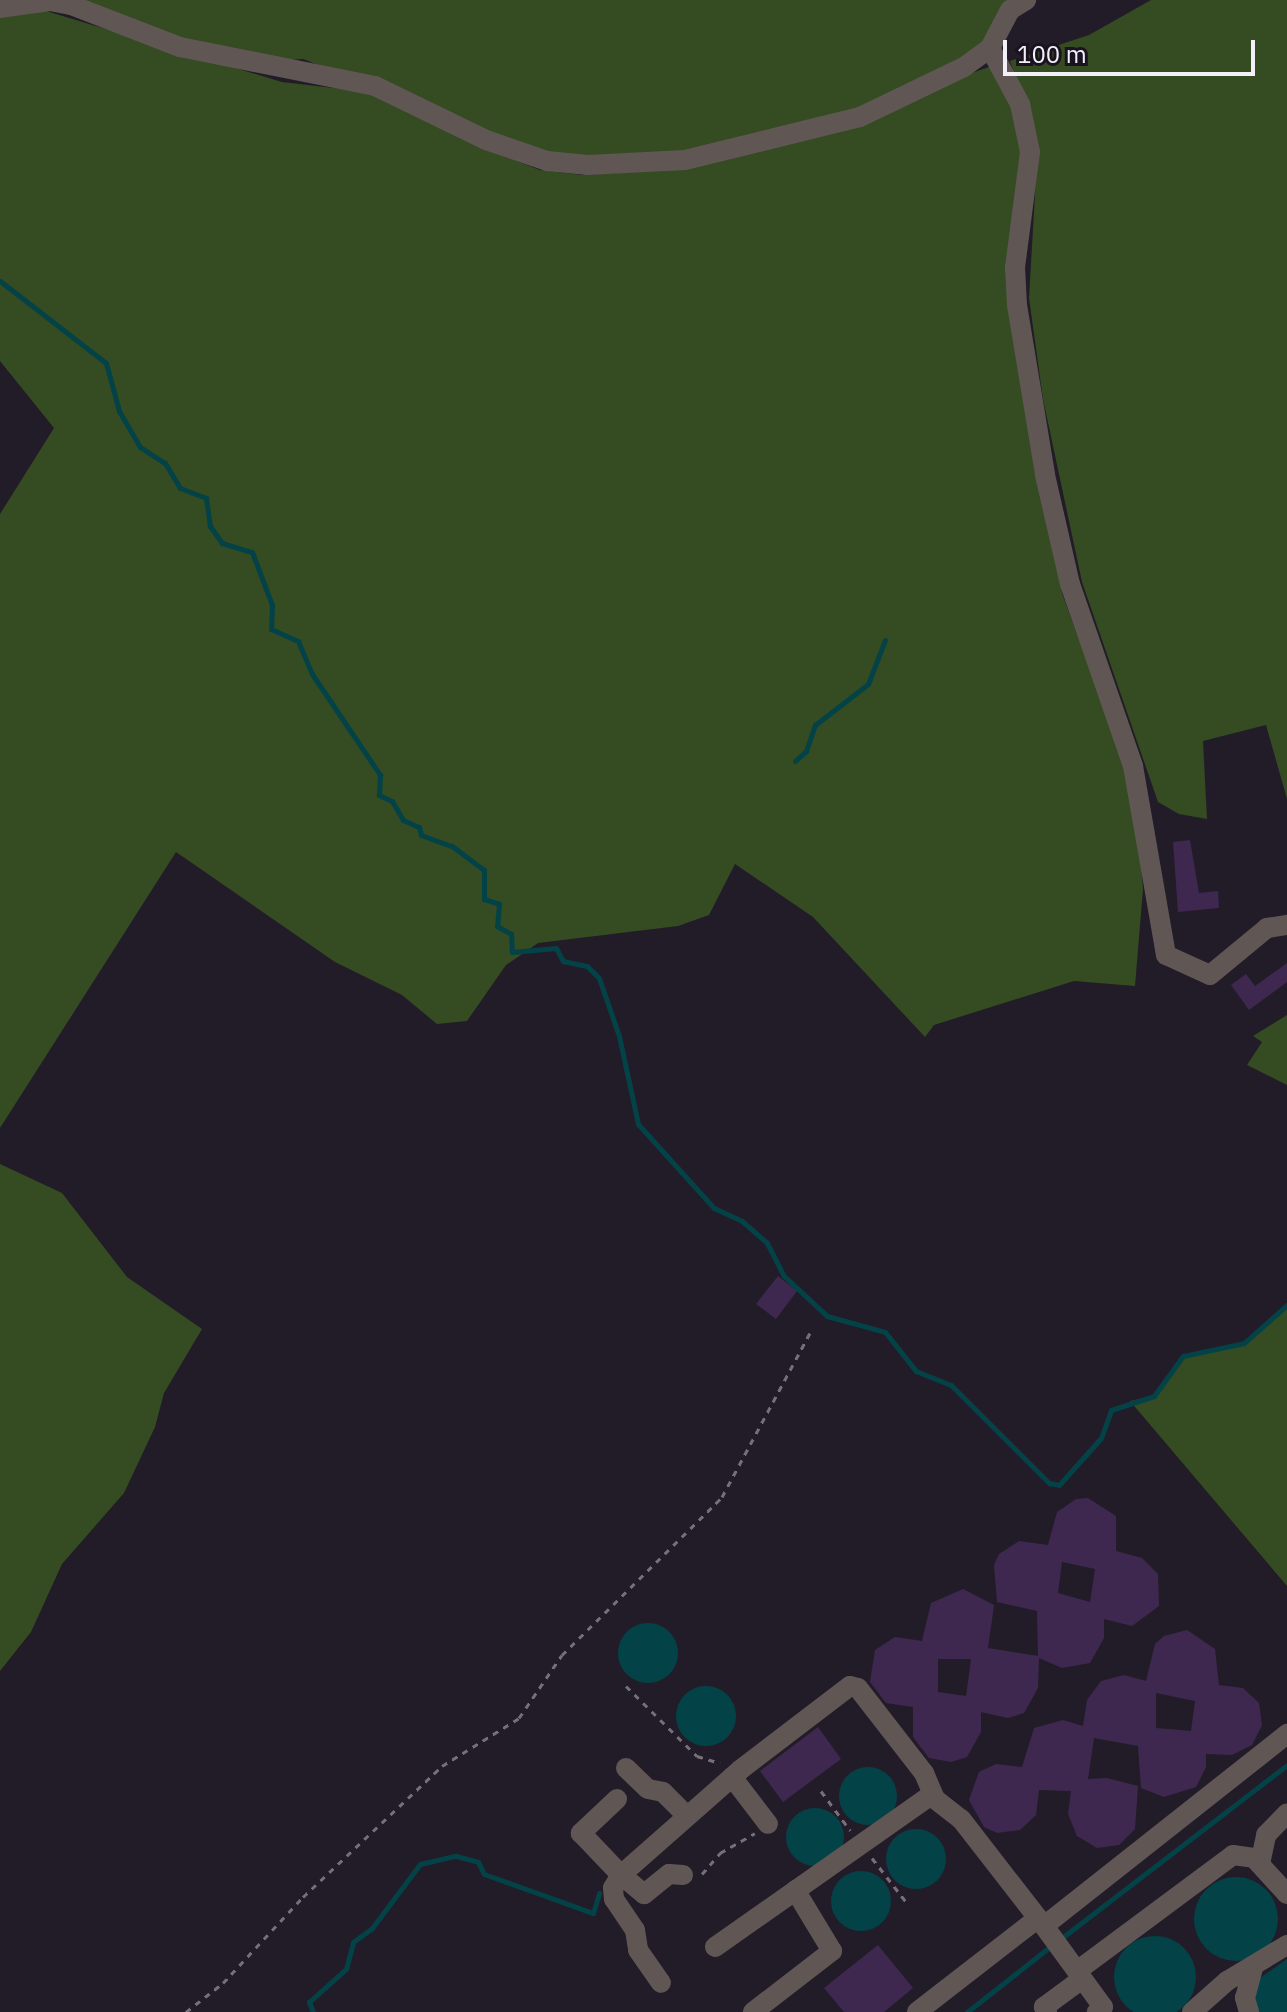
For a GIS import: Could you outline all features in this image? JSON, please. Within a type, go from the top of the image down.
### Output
[{"type":"street","points":[[0,8],[50,1],[71,5],[180,47],[375,86],[465,132],[564,165],[685,160],[860,117],[964,67],[990,48],[1010,10],[1026,0]]},
{"type":"street","points":[[990,48],[1020,104],[1030,152],[1015,267],[1017,305],[1045,475],[1070,584],[1133,766],[1166,955],[1210,975],[1267,928],[1287,925]]},
{"type":"street","points":[[661,1983],[638,1950],[635,1930],[614,1899],[613,1888],[621,1875],[736,1773],[850,1686],[858,1688],[924,1773],[933,1794],[961,1819],[1044,1926],[1102,2010]]},
{"type":"street","points":[[917,2012],[1044,1926],[1287,1734]]},
{"type":"street","points":[[626,1768],[648,1789],[663,1792],[687,1816]]},
{"type":"street","points":[[736,1773],[768,1824]]},
{"type":"street","points":[[715,1947],[933,1794]]},
{"type":"street","points":[[617,1799],[581,1833],[644,1894],[669,1874],[683,1875]]},
{"type":"street","points":[[1260,1864],[1266,1835],[1287,1813]]},
{"type":"street","points":[[1047,2012],[1044,2007],[1080,1975],[1233,1855],[1260,1864],[1287,1894]]},
{"type":"street","points":[[753,2012],[832,1951],[795,1890]]},
{"type":"street","points":[[1192,2012],[1227,1981],[1253,1969],[1286,1947]]},
{"type":"street","points":[[1249,2012],[1245,1998],[1253,1969]]},
{"type":"path","points":[[186,2012],[223,1983],[303,1897],[442,1766],[519,1718],[562,1655],[722,1497],[810,1333]]},
{"type":"path","points":[[626,1686],[697,1756],[736,1773]]},
{"type":"path","points":[[683,1875],[693,1870],[700,1877],[720,1853],[768,1824]]},
{"type":"shaded area","points":[[78,0],[1016,0],[976,50],[859,108],[711,149],[559,158],[303,59],[271,61],[169,38]]},
{"type":"shaded area","points":[[1151,0],[1287,0],[1287,799],[1266,725],[1203,741],[1207,819],[1179,814],[1158,802],[1082,582],[1043,399],[1029,298],[1038,142],[1010,61],[1089,35]]},
{"type":"shaded area","points":[[46,11],[282,82],[360,91],[394,102],[495,153],[540,170],[582,175],[654,171],[725,158],[995,65],[1022,134],[1013,239],[1062,593],[1125,766],[1139,845],[1143,889],[1135,986],[1074,981],[934,1025],[925,1037],[813,917],[735,864],[709,915],[678,926],[538,943],[506,965],[467,1021],[437,1024],[402,995],[335,962],[176,852],[0,1128],[0,514],[54,428],[0,361],[0,18]]},
{"type":"shaded area","points":[[1287,1015],[1287,1085],[1247,1065],[1262,1042],[1253,1036]]},
{"type":"shaded area","points":[[0,1164],[62,1193],[127,1277],[202,1329],[164,1393],[155,1427],[124,1493],[62,1564],[31,1632],[0,1671]]},
{"type":"shaded area","points":[[1287,1305],[1287,1586],[1130,1401],[1154,1396],[1183,1356],[1244,1343]]},
{"type":"shaded area","points":[[648,1623],[669,1632],[678,1653],[669,1674],[648,1683],[627,1674],[618,1653],[627,1632]]},
{"type":"shaded area","points":[[706,1686],[727,1695],[736,1716],[727,1737],[706,1746],[685,1737],[676,1716],[685,1695]]},
{"type":"shaded area","points":[[868,1767],[889,1775],[897,1796],[889,1817],[868,1825],[847,1817],[839,1796],[847,1775]]},
{"type":"shaded area","points":[[815,1808],[836,1816],[844,1837],[836,1858],[815,1866],[794,1858],[786,1837],[794,1816]]},
{"type":"shaded area","points":[[916,1829],[937,1838],[946,1859],[937,1880],[916,1889],[895,1880],[886,1859],[895,1838]]},
{"type":"shaded area","points":[[861,1871],[882,1880],[891,1901],[882,1922],[861,1931],[840,1922],[831,1901],[840,1880]]},
{"type":"shaded area","points":[[1228,1877],[1244,1877],[1260,1884],[1271,1895],[1278,1919],[1275,1935],[1266,1949],[1244,1961],[1228,1961],[1212,1954],[1201,1943],[1194,1927],[1194,1911],[1201,1895],[1212,1884]]},
{"type":"shaded area","points":[[1155,1936],[1171,1939],[1184,1948],[1193,1961],[1196,1977],[1193,1993],[1184,2006],[1171,2015],[1155,2018],[1139,2015],[1126,2006],[1117,1993],[1114,1977],[1117,1961],[1126,1948],[1139,1939]]},
{"type":"shaded area","points":[[1287,1959],[1287,2012],[1254,2012],[1257,1980]]},
{"type":"building","points":[[1190,840],[1199,893],[1218,891],[1219,908],[1178,912],[1173,842]]},
{"type":"building","points":[[1287,963],[1287,982],[1249,1010],[1231,985],[1246,974],[1255,986]]},
{"type":"building","points":[[778,1276],[797,1291],[776,1319],[756,1304]]},
{"type":"building","points":[[1088,1498],[1116,1516],[1116,1551],[1142,1558],[1158,1574],[1159,1606],[1132,1626],[1104,1619],[1104,1638],[1090,1663],[1062,1668],[1039,1658],[1038,1688],[1024,1713],[1008,1718],[981,1712],[981,1732],[967,1757],[951,1762],[929,1758],[913,1737],[913,1707],[886,1703],[870,1682],[875,1650],[895,1637],[922,1641],[931,1603],[963,1589],[994,1605],[988,1648],[1038,1656],[1037,1611],[997,1602],[994,1565],[999,1554],[1019,1541],[1048,1545],[1057,1512],[1076,1499]],"holes":[[[1062,1562],[1095,1569],[1090,1602],[1058,1593]],[[938,1659],[971,1659],[966,1696],[938,1692]]]},
{"type":"building","points":[[1187,1630],[1215,1649],[1219,1685],[1243,1688],[1259,1703],[1262,1725],[1252,1745],[1232,1755],[1206,1754],[1206,1767],[1196,1787],[1164,1797],[1141,1788],[1138,1746],[1094,1738],[1088,1779],[1107,1778],[1138,1786],[1135,1829],[1119,1845],[1097,1848],[1077,1836],[1068,1814],[1071,1791],[1039,1790],[1036,1815],[1020,1830],[997,1833],[984,1827],[969,1800],[979,1772],[996,1764],[1022,1767],[1034,1728],[1063,1720],[1083,1726],[1087,1700],[1101,1681],[1124,1675],[1146,1681],[1155,1644],[1164,1636]],"holes":[[[1156,1693],[1195,1701],[1191,1731],[1156,1728]]]},
{"type":"building","points":[[818,1727],[841,1759],[783,1802],[760,1771]]},
{"type":"building","points":[[878,1945],[913,1988],[884,2012],[844,2012],[824,1988]]},
{"type":"waterway","points":[[0,281],[106,363],[119,411],[140,447],[165,463],[180,488],[206,498],[210,526],[222,543],[252,552],[272,605],[271,629],[298,641],[312,674],[380,775],[379,795],[392,801],[403,820],[419,827],[421,835],[452,846],[484,870],[484,899],[499,904],[497,926],[511,934],[512,952],[556,948],[563,961],[587,966],[599,978],[619,1036],[638,1124],[714,1208],[742,1221],[767,1243],[784,1276],[827,1316],[885,1332],[916,1371],[951,1385],[1049,1483],[1059,1485],[1101,1438],[1111,1410],[1154,1396],[1183,1356],[1244,1343],[1287,1305]]},
{"type":"waterway","points":[[795,761],[806,751],[815,725],[868,684],[885,640]]},
{"type":"waterway","points":[[1059,1940],[1287,1765]]},
{"type":"waterway","points":[[313,2012],[309,2002],[346,1969],[353,1942],[372,1928],[420,1864],[456,1856],[478,1862],[484,1874],[593,1913],[599,1893]]},
{"type":"waterway","points":[[967,2012],[1051,1946]]}]
